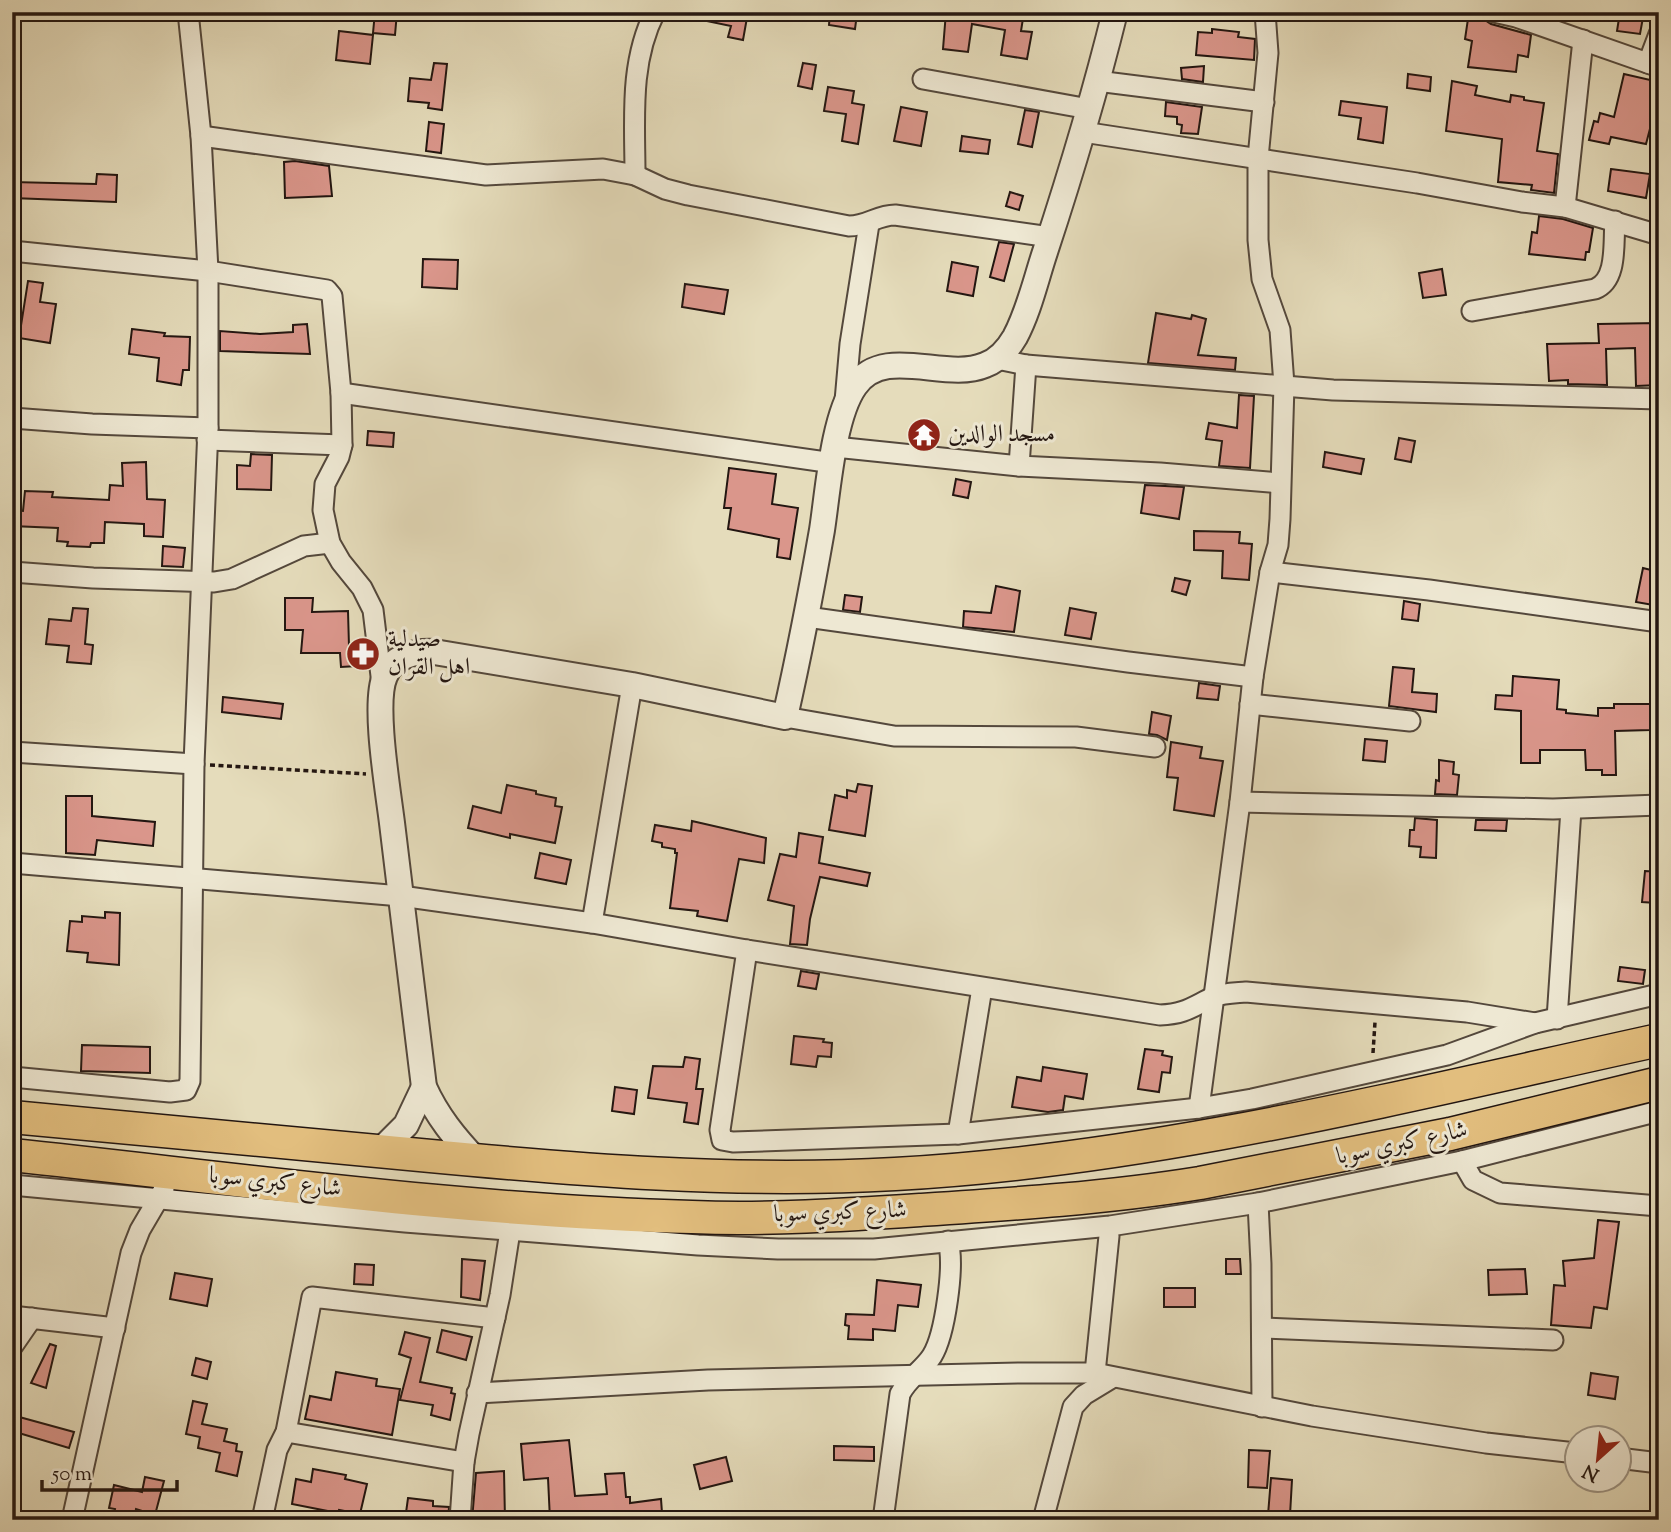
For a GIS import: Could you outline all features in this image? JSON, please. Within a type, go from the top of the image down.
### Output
[{"type":"highway","name":"شارع كبري سوبا","points":[[12,1117],[611,1172],[754,1178],[898,1174],[1045,1161],[1282,1121],[1659,1040]]},
{"type":"highway","name":"شارع كبري سوبا","points":[[12,1155],[167,1185],[692,1217],[827,1215],[971,1207],[1158,1190],[1251,1175],[1450,1134],[1659,1083]]},
{"type":"highway","points":[[968,1167],[971,1207]]},
{"type":"street","points":[[12,1077],[170,1092],[186,1090],[191,1073],[194,764],[204,582],[208,271],[201,136],[188,12]]},
{"type":"street","points":[[635,175],[637,62],[644,36],[655,12]]},
{"type":"street","points":[[1199,1108],[1240,802],[1253,677],[1270,572],[1278,545],[1284,385],[1280,330],[1262,279],[1258,240],[1258,158],[1268,53],[1265,12]]},
{"type":"street","points":[[1494,12],[1538,18],[1583,40],[1653,65],[1659,34]]},
{"type":"street","points":[[845,402],[860,379],[883,367],[967,370],[997,359],[1009,346],[1019,329],[1086,120],[1097,81],[1109,14]]},
{"type":"street","points":[[1564,207],[1583,40]]},
{"type":"street","points":[[923,79],[1086,120],[1258,158],[1564,207],[1659,235]]},
{"type":"street","points":[[1097,81],[1264,102]]},
{"type":"street","points":[[201,136],[486,175],[586,169],[619,171],[688,195],[849,226],[869,224],[887,215],[895,215],[1050,237]]},
{"type":"street","points":[[1472,311],[1595,289],[1604,285],[1610,275],[1615,222]]},
{"type":"street","points":[[785,717],[807,617],[845,402],[850,344],[869,224]]},
{"type":"street","points":[[12,251],[208,271],[327,290],[332,296],[341,393],[342,445],[339,457],[327,475],[323,510],[330,543],[369,598],[375,623],[382,684],[380,703],[386,775],[425,1087],[434,1109],[476,1160]]},
{"type":"street","points":[[997,359],[1026,365],[1409,394],[1659,399]]},
{"type":"street","points":[[1019,466],[1026,365]]},
{"type":"street","points":[[341,393],[834,455],[1147,472],[1280,484]]},
{"type":"street","points":[[12,418],[342,445]]},
{"type":"street","points":[[12,572],[93,578],[224,581],[293,550],[330,543]]},
{"type":"street","points":[[1270,572],[1429,590],[1659,622]]},
{"type":"street","points":[[807,617],[1128,663],[1253,677]]},
{"type":"street","points":[[382,684],[392,664],[408,655],[426,652],[632,685],[785,717],[894,736],[1076,737],[1155,747]]},
{"type":"street","points":[[592,923],[632,685]]},
{"type":"street","points":[[1250,704],[1410,721]]},
{"type":"street","points":[[12,752],[194,764]]},
{"type":"street","points":[[1240,802],[1571,809],[1659,805]]},
{"type":"street","points":[[1557,1018],[1571,809]]},
{"type":"street","points":[[12,863],[401,896],[592,923],[1160,1016],[1200,1006],[1213,998],[1246,992],[1467,1012],[1535,1023]]},
{"type":"street","points":[[747,950],[720,1130],[723,1140],[733,1142],[958,1134],[1199,1108],[1447,1055],[1535,1023],[1659,994]]},
{"type":"street","points":[[958,1134],[982,988]]},
{"type":"street","points":[[380,1152],[407,1125],[425,1087]]},
{"type":"street","points":[[12,1185],[167,1185],[510,1231],[778,1249],[949,1246],[1109,1237],[1258,1208],[1462,1161],[1659,1111]]},
{"type":"street","points":[[1462,1161],[1473,1180],[1500,1193],[1659,1206]]},
{"type":"street","points":[[72,1520],[131,1254],[141,1230],[167,1185]]},
{"type":"street","points":[[949,1246],[1258,1208]]},
{"type":"street","points":[[1258,1208],[1262,1407]]},
{"type":"street","points":[[460,1520],[464,1462],[495,1318],[510,1231]]},
{"type":"street","points":[[1043,1520],[1073,1407],[1103,1375],[1109,1237]]},
{"type":"street","points":[[883,1520],[900,1394],[911,1377],[931,1358],[936,1347],[948,1292],[949,1246]]},
{"type":"street","points":[[262,1520],[277,1450],[285,1432],[312,1297],[495,1318]]},
{"type":"street","points":[[12,1316],[115,1328]]},
{"type":"street","points":[[12,1347],[32,1318]]},
{"type":"street","points":[[1262,1328],[1553,1340]]},
{"type":"street","points":[[477,1393],[708,1380],[1019,1373],[1103,1375],[1262,1407],[1393,1429],[1562,1451]]},
{"type":"street","points":[[285,1432],[464,1462]]},
{"type":"street","points":[[1632,1460],[1659,1463]]},
{"type":"path","points":[[194,764],[386,775]]},
{"type":"path","points":[[1371,1072],[1376,1003]]},
{"type":"building","points":[[375,12],[397,12],[395,35],[373,33]]},
{"type":"building","points":[[698,12],[748,12],[743,40],[728,37],[731,26],[697,19]]},
{"type":"building","points":[[830,12],[857,14],[855,29],[829,25]]},
{"type":"building","points":[[946,12],[1024,12],[1021,31],[1032,32],[1027,59],[1001,55],[1005,30],[972,24],[968,52],[943,49]]},
{"type":"building","points":[[1469,12],[1482,13],[1485,20],[1491,24],[1531,35],[1528,57],[1518,55],[1516,72],[1468,67],[1472,41],[1465,39]]},
{"type":"building","points":[[1620,12],[1644,12],[1640,34],[1617,31]]},
{"type":"building","points":[[1212,29],[1239,32],[1238,37],[1255,39],[1254,60],[1196,55],[1198,32],[1212,33]]},
{"type":"building","points":[[339,31],[373,35],[370,64],[336,60]]},
{"type":"building","points":[[434,63],[447,64],[442,110],[428,108],[429,103],[408,101],[410,78],[431,80]]},
{"type":"building","points":[[803,63],[816,65],[812,89],[798,86]]},
{"type":"building","points":[[1204,66],[1203,82],[1182,79],[1181,68]]},
{"type":"building","points":[[1408,74],[1431,77],[1430,91],[1407,88]]},
{"type":"building","points":[[1624,74],[1659,82],[1659,103],[1657,102],[1646,144],[1611,137],[1609,144],[1589,140],[1594,121],[1598,122],[1600,113],[1614,117]]},
{"type":"building","points":[[1452,81],[1477,86],[1475,95],[1510,102],[1511,95],[1544,103],[1537,151],[1558,154],[1554,193],[1531,190],[1532,185],[1498,182],[1502,139],[1446,131]]},
{"type":"building","points":[[828,87],[854,91],[852,103],[864,105],[858,144],[842,141],[846,114],[824,111]]},
{"type":"building","points":[[1341,101],[1387,107],[1383,143],[1358,139],[1361,118],[1339,115]]},
{"type":"building","points":[[1166,102],[1202,107],[1198,134],[1181,133],[1182,125],[1177,124],[1177,117],[1165,116]]},
{"type":"building","points":[[901,107],[927,112],[921,146],[894,141]]},
{"type":"building","points":[[1025,110],[1039,112],[1032,147],[1018,144]]},
{"type":"building","points":[[429,122],[444,124],[441,153],[426,151]]},
{"type":"building","points":[[962,136],[990,140],[988,154],[960,151]]},
{"type":"building","points":[[284,162],[329,166],[332,196],[285,198]]},
{"type":"building","points":[[1611,169],[1650,174],[1646,198],[1608,191]]},
{"type":"building","points":[[97,174],[117,175],[116,202],[12,198],[12,182],[96,184]]},
{"type":"building","points":[[1010,192],[1023,196],[1019,210],[1006,206]]},
{"type":"building","points":[[1539,216],[1563,219],[1593,228],[1585,260],[1529,254],[1532,232],[1537,233]]},
{"type":"building","points":[[999,242],[1014,244],[1004,281],[990,277]]},
{"type":"building","points":[[423,259],[458,260],[457,289],[422,287]]},
{"type":"building","points":[[952,262],[978,267],[973,296],[947,291]]},
{"type":"building","points":[[1442,269],[1446,295],[1423,298],[1419,273]]},
{"type":"building","points":[[28,281],[43,283],[40,302],[56,304],[50,343],[19,338]]},
{"type":"building","points":[[685,284],[728,290],[724,314],[682,307]]},
{"type":"building","points":[[1156,313],[1191,319],[1192,315],[1206,319],[1198,355],[1236,358],[1235,370],[1148,363]]},
{"type":"building","points":[[1658,323],[1659,385],[1636,386],[1635,348],[1606,349],[1607,385],[1568,384],[1568,380],[1549,381],[1547,344],[1599,343],[1598,324]]},
{"type":"building","points":[[307,324],[310,354],[220,351],[220,331],[260,334],[293,332],[293,325]]},
{"type":"building","points":[[132,329],[165,333],[164,336],[190,337],[189,370],[183,370],[181,385],[157,381],[159,358],[129,354]]},
{"type":"building","points":[[1239,395],[1254,396],[1250,468],[1219,466],[1222,441],[1206,439],[1209,423],[1237,428]]},
{"type":"building","points":[[368,431],[394,433],[393,447],[367,445]]},
{"type":"building","points":[[1399,438],[1415,441],[1411,462],[1395,459]]},
{"type":"building","points":[[1325,452],[1364,459],[1361,474],[1323,467]]},
{"type":"building","points":[[251,454],[272,455],[271,490],[237,489],[237,465],[250,466]]},
{"type":"building","points":[[146,462],[147,499],[165,500],[163,537],[144,536],[144,524],[105,522],[104,543],[91,543],[90,547],[67,546],[68,542],[57,541],[58,528],[12,526],[12,510],[23,511],[25,491],[53,492],[52,497],[109,500],[110,485],[123,486],[122,463]]},
{"type":"building","points":[[729,468],[776,474],[772,504],[798,508],[790,559],[777,557],[779,539],[728,529],[731,508],[724,508]]},
{"type":"building","points":[[956,479],[971,482],[968,498],[953,495]]},
{"type":"building","points":[[1145,485],[1184,487],[1179,519],[1141,513]]},
{"type":"building","points":[[1194,531],[1240,532],[1239,543],[1252,544],[1249,580],[1222,578],[1223,551],[1194,550]]},
{"type":"building","points":[[163,546],[185,548],[183,567],[162,566]]},
{"type":"building","points":[[1643,568],[1659,572],[1659,606],[1636,602]]},
{"type":"building","points":[[1175,578],[1190,581],[1186,595],[1172,591]]},
{"type":"building","points":[[996,586],[1020,591],[1014,632],[963,627],[964,611],[991,613]]},
{"type":"building","points":[[845,595],[862,597],[860,612],[843,610]]},
{"type":"building","points":[[285,598],[313,598],[312,612],[348,611],[349,646],[355,645],[357,666],[341,667],[340,653],[301,653],[303,630],[285,630]]},
{"type":"building","points":[[1404,601],[1420,604],[1418,621],[1402,619]]},
{"type":"building","points":[[73,608],[88,609],[85,644],[93,645],[91,664],[67,662],[69,646],[46,644],[49,619],[71,621]]},
{"type":"building","points":[[1070,608],[1096,613],[1091,639],[1065,635]]},
{"type":"building","points":[[1393,667],[1414,669],[1412,692],[1437,694],[1436,712],[1389,706]]},
{"type":"building","points":[[1513,676],[1559,680],[1557,709],[1566,710],[1566,713],[1598,716],[1598,708],[1614,708],[1614,704],[1650,704],[1650,730],[1615,731],[1616,775],[1602,775],[1602,770],[1586,770],[1585,750],[1540,750],[1540,763],[1521,763],[1521,711],[1495,709],[1496,695],[1512,696]]},
{"type":"building","points":[[1199,683],[1220,686],[1218,700],[1197,698]]},
{"type":"building","points":[[223,697],[283,704],[281,719],[222,712]]},
{"type":"building","points":[[1152,712],[1171,716],[1167,740],[1149,734]]},
{"type":"building","points":[[1365,739],[1387,741],[1385,762],[1363,760]]},
{"type":"building","points":[[1171,742],[1202,747],[1200,758],[1223,761],[1214,816],[1174,810],[1178,778],[1167,777]]},
{"type":"building","points":[[1439,760],[1454,762],[1453,774],[1459,775],[1457,795],[1435,794],[1436,780],[1439,781]]},
{"type":"building","points":[[858,784],[872,786],[865,836],[829,830],[835,795],[847,798],[847,790],[856,792]]},
{"type":"building","points":[[507,785],[556,798],[555,806],[562,807],[555,843],[510,834],[510,838],[468,828],[473,806],[501,813]]},
{"type":"building","points":[[66,796],[92,796],[92,816],[155,822],[153,846],[97,840],[95,855],[66,853]]},
{"type":"building","points":[[1415,818],[1437,820],[1436,858],[1420,857],[1421,847],[1409,846],[1410,830],[1414,830]]},
{"type":"building","points":[[1476,820],[1507,820],[1506,831],[1475,830]]},
{"type":"building","points":[[692,821],[766,838],[764,863],[739,859],[727,921],[697,916],[698,911],[670,908],[677,853],[675,849],[662,847],[662,843],[652,841],[655,825],[691,831]]},
{"type":"building","points":[[799,833],[823,837],[819,863],[870,873],[867,886],[820,877],[807,945],[790,944],[794,906],[768,900],[780,854],[796,857]]},
{"type":"building","points":[[540,853],[571,860],[566,884],[535,878]]},
{"type":"building","points":[[1645,871],[1659,872],[1656,903],[1642,902]]},
{"type":"building","points":[[105,912],[120,913],[119,965],[87,962],[88,953],[67,951],[70,921],[82,922],[82,916],[105,918]]},
{"type":"building","points":[[1620,967],[1645,970],[1643,984],[1618,981]]},
{"type":"building","points":[[801,971],[819,974],[816,989],[798,986]]},
{"type":"building","points":[[794,1036],[824,1039],[823,1042],[832,1043],[831,1057],[818,1056],[816,1067],[791,1064]]},
{"type":"building","points":[[82,1045],[150,1047],[150,1073],[81,1071]]},
{"type":"building","points":[[1145,1049],[1163,1051],[1162,1055],[1172,1057],[1170,1073],[1162,1072],[1159,1092],[1138,1089]]},
{"type":"building","points":[[685,1057],[700,1059],[696,1089],[703,1089],[698,1124],[684,1122],[687,1103],[648,1098],[653,1066],[683,1067]]},
{"type":"building","points":[[1043,1067],[1087,1074],[1083,1099],[1065,1096],[1063,1110],[1048,1112],[1012,1107],[1017,1077],[1041,1081]]},
{"type":"building","points":[[615,1087],[637,1090],[634,1114],[612,1111]]},
{"type":"building","points":[[1598,1220],[1619,1222],[1607,1309],[1594,1307],[1591,1328],[1551,1325],[1554,1285],[1565,1286],[1563,1261],[1594,1258]]},
{"type":"building","points":[[462,1259],[485,1261],[480,1300],[461,1297]]},
{"type":"building","points":[[1226,1259],[1240,1259],[1241,1274],[1226,1274]]},
{"type":"building","points":[[355,1264],[374,1265],[373,1285],[354,1284]]},
{"type":"building","points":[[1525,1269],[1527,1294],[1489,1295],[1488,1270]]},
{"type":"building","points":[[175,1273],[212,1279],[207,1306],[170,1299]]},
{"type":"building","points":[[877,1280],[921,1285],[918,1307],[898,1305],[895,1331],[873,1329],[873,1340],[848,1339],[846,1314],[874,1315]]},
{"type":"building","points":[[1164,1288],[1195,1288],[1195,1307],[1164,1307]]},
{"type":"building","points":[[442,1330],[472,1337],[466,1360],[437,1352]]},
{"type":"building","points":[[405,1332],[430,1338],[420,1382],[452,1388],[451,1393],[455,1394],[450,1420],[431,1415],[433,1405],[400,1400],[411,1358],[399,1354]]},
{"type":"building","points":[[50,1344],[56,1346],[46,1388],[31,1383]]},
{"type":"building","points":[[196,1358],[211,1362],[207,1379],[192,1375]]},
{"type":"building","points":[[336,1372],[377,1379],[376,1386],[400,1389],[392,1435],[305,1419],[310,1396],[331,1400]]},
{"type":"building","points":[[1591,1373],[1618,1377],[1615,1399],[1588,1395]]},
{"type":"building","points":[[193,1401],[207,1404],[202,1424],[227,1429],[224,1441],[237,1444],[236,1451],[242,1452],[237,1476],[216,1471],[220,1453],[198,1448],[200,1437],[186,1434]]},
{"type":"building","points":[[12,1415],[74,1432],[69,1448],[12,1431]]},
{"type":"building","points":[[569,1440],[575,1496],[607,1494],[605,1474],[624,1473],[626,1497],[630,1497],[630,1503],[661,1499],[662,1513],[650,1514],[650,1517],[550,1520],[548,1478],[524,1480],[521,1444]]},
{"type":"building","points":[[834,1446],[874,1447],[874,1461],[834,1460]]},
{"type":"building","points":[[1249,1450],[1270,1451],[1267,1488],[1248,1487]]},
{"type":"building","points":[[726,1457],[732,1481],[700,1489],[694,1465]]},
{"type":"building","points":[[313,1469],[346,1475],[345,1479],[367,1484],[360,1514],[339,1510],[338,1513],[292,1504],[296,1479],[311,1482]]},
{"type":"building","points":[[504,1471],[505,1520],[472,1520],[476,1473]]},
{"type":"building","points":[[145,1477],[164,1481],[155,1515],[136,1509],[134,1520],[113,1520],[115,1509],[109,1508],[114,1485],[142,1492]]},
{"type":"building","points":[[1271,1478],[1292,1480],[1290,1515],[1268,1515]]},
{"type":"building","points":[[408,1498],[433,1501],[433,1506],[449,1507],[448,1520],[405,1520]]},
{"type":"place","name":"مسجد الوالدين","points":[[924,435]]},
{"type":"place","name":"صيدلية اهل القران","points":[[363,654]]}]
